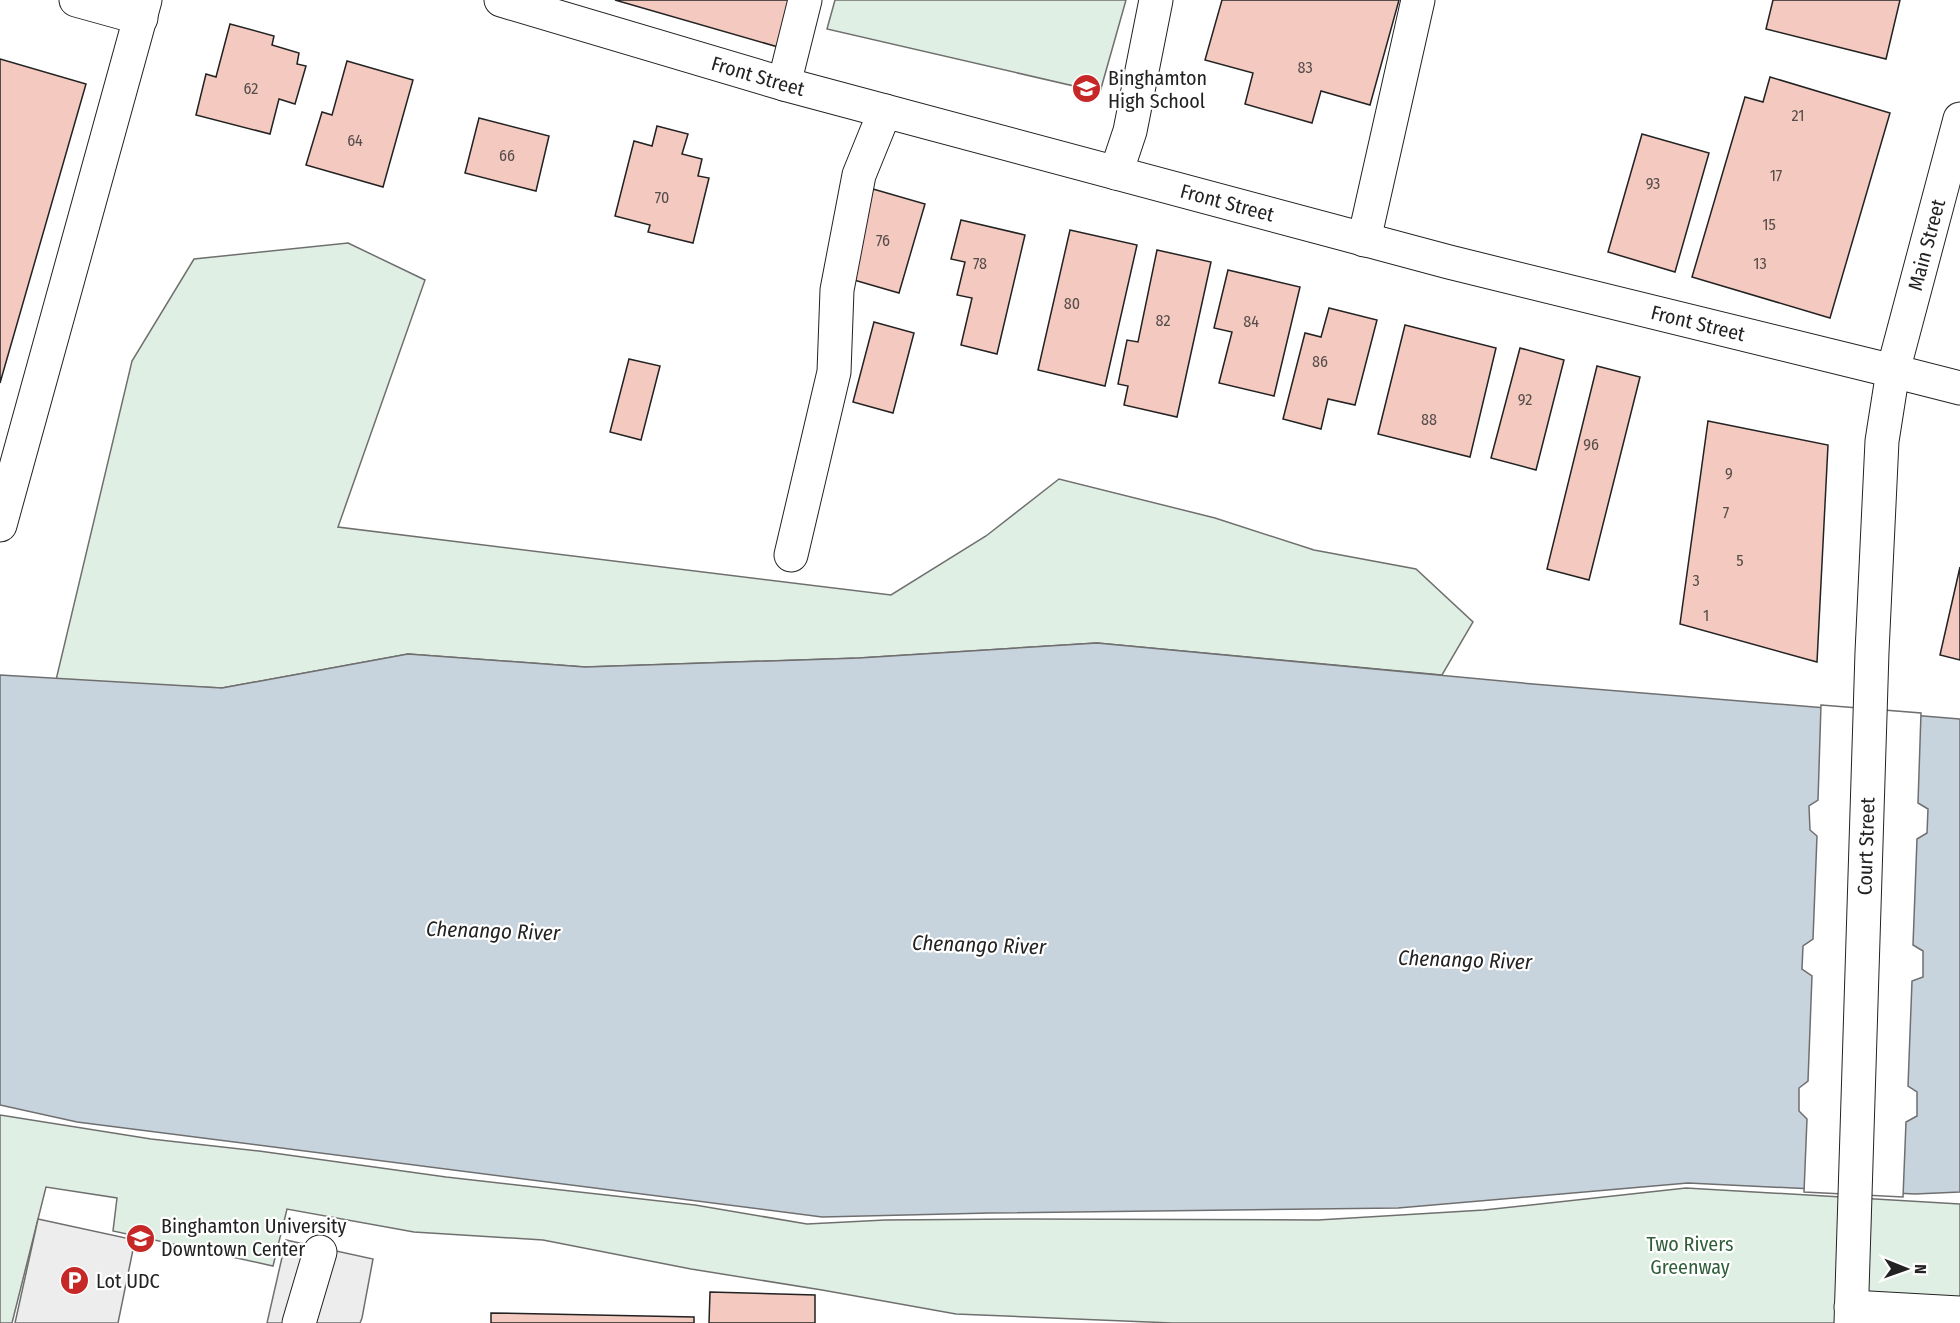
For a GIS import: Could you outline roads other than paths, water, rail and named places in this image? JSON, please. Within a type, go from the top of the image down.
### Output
[{"type":"street","points":[[0,525],[143,9],[76,0]]},
{"type":"street","name":"Front Street","points":[[501,0],[784,84],[1364,240],[1960,388]]},
{"type":"street","points":[[784,84],[805,0]]},
{"type":"street","points":[[1116,173],[1130,131],[1156,0]]},
{"type":"street","points":[[1364,240],[1418,0]]},
{"type":"street","points":[[790,555],[834,372],[837,290],[859,175],[885,111]]},
{"type":"street","name":"Main Street","points":[[1893,371],[1960,119]]},
{"type":"street","name":"Court Street","points":[[1851,1315],[1872,652],[1882,441],[1893,371]]},
{"type":"street","points":[[299,1323],[320,1252]]},
{"type":"street","points":[[1851,1315],[1960,1313]]},
{"type":"water","name":"Chenango River","points":[[1097,643],[1533,684],[1960,719],[1960,1192],[1915,1194],[1688,1183],[1398,1208],[822,1217],[77,1122],[0,1105],[0,675],[222,688],[408,654],[585,667],[859,658]]},
{"type":"place","name":"Binghamton High School","points":[[1087,89]]},
{"type":"place","name":"Binghamton University Downtown Center","points":[[140,1238]]},
{"type":"place","name":"Lot UDC","points":[[75,1281]]},
{"type":"park label","name":"Two Rivers Greenway","points":[[1690,1256]]}]
